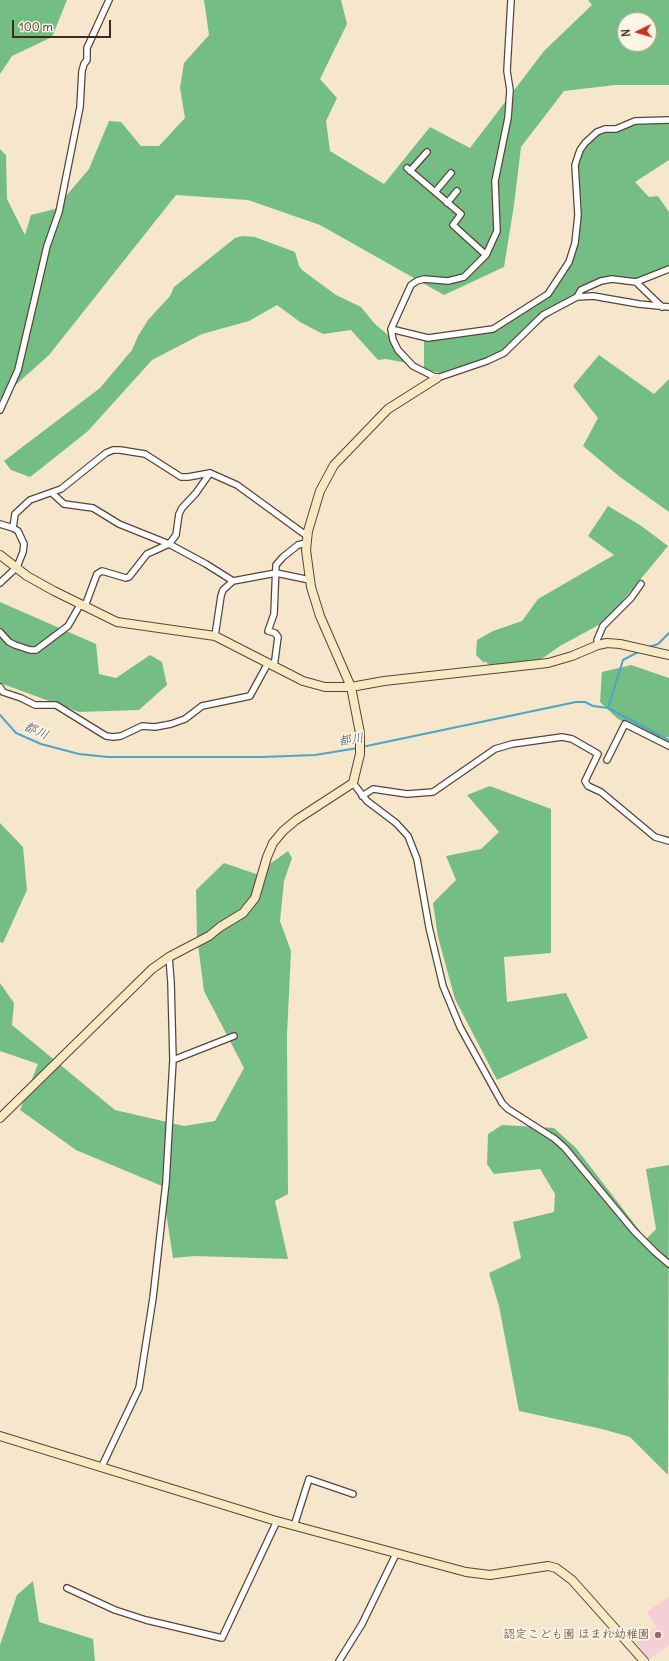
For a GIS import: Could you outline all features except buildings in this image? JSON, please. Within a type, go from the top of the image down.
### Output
[{"type":"street","points":[[0,410],[18,370],[47,246],[59,212],[79,115],[82,71],[87,60],[87,48],[108,0]]},
{"type":"street","points":[[437,378],[413,366],[402,355],[393,340],[391,329],[411,285],[424,279],[448,281],[464,277],[486,255],[497,231],[495,181],[508,118],[510,90],[507,71],[511,0]]},
{"type":"street","points":[[391,329],[428,338],[492,330],[548,294],[569,262],[575,243],[578,215],[575,165],[584,143],[590,137],[605,129],[616,130],[635,121],[668,120]]},
{"type":"street","points":[[427,152],[409,170],[461,214],[453,225],[486,255]]},
{"type":"street","points":[[435,192],[451,173]]},
{"type":"street","points":[[447,203],[458,191]]},
{"type":"street","points":[[577,297],[582,290],[601,281],[612,279],[636,282],[669,269]]},
{"type":"street","points":[[636,282],[662,307]]},
{"type":"street","points":[[0,1118],[152,969],[169,957],[209,936],[220,927],[243,913],[255,898],[267,857],[273,843],[283,831],[296,820],[353,783],[360,754],[361,742],[351,687],[320,616],[306,560],[307,539],[320,491],[334,465],[388,410],[437,378],[487,361],[504,352],[543,315],[577,297],[593,296],[669,307]]},
{"type":"street","points":[[13,528],[15,514],[20,507],[37,496],[52,493],[72,481],[98,459],[113,450],[145,454],[181,477],[210,473],[247,492],[307,539]]},
{"type":"street","points":[[0,632],[9,642],[15,645],[30,650],[36,650],[68,626],[82,605],[97,574],[102,571],[126,578],[129,577],[147,554],[169,544],[176,535],[179,514],[182,508],[196,493],[210,473]]},
{"type":"street","points":[[52,493],[64,504],[93,508],[119,524],[169,544],[206,564],[233,581]]},
{"type":"street","points":[[0,524],[18,531],[24,544],[23,552],[17,567],[0,583]]},
{"type":"street","points":[[0,687],[3,692],[21,698],[35,705],[56,705],[106,736],[113,737],[121,736],[142,726],[155,727],[171,724],[185,719],[202,706],[250,696],[271,665],[278,637],[275,633],[268,631],[274,614],[276,565],[283,557],[307,539]]},
{"type":"street","points":[[0,556],[28,576],[54,591],[118,622],[192,631],[215,636],[271,665],[317,686],[333,688],[351,687],[384,681],[548,663],[572,656],[598,644],[620,644],[669,655]]},
{"type":"street","points":[[215,636],[221,596],[223,590],[233,581],[276,573],[310,580]]},
{"type":"street","points":[[598,644],[597,640],[603,626],[631,598],[641,584]]},
{"type":"street","points":[[607,760],[625,724],[669,746]]},
{"type":"street","points":[[362,796],[373,789],[407,794],[433,792],[499,747],[562,737],[576,741],[598,754],[585,781],[588,786],[601,792],[655,837],[669,841]]},
{"type":"street","points":[[353,783],[362,796],[396,823],[408,836],[417,859],[429,927],[443,986],[460,1027],[502,1103],[508,1109],[555,1139],[565,1148],[634,1231],[669,1264]]},
{"type":"street","points":[[102,1466],[140,1388],[153,1298],[166,1182],[173,1060],[169,957]]},
{"type":"street","points":[[173,1060],[234,1036]]},
{"type":"street","points":[[0,1436],[294,1526],[476,1574],[505,1574],[548,1566],[556,1568],[572,1580],[644,1661]]},
{"type":"street","points":[[294,1526],[309,1479],[354,1494]]},
{"type":"street","points":[[67,1588],[108,1607],[146,1620],[222,1638],[277,1521]]},
{"type":"street","points":[[339,1661],[362,1624],[396,1554]]},
{"type":"shaded area","name":"認定こども園 ほまれ幼稚園","points":[[669,1596],[669,1645],[649,1659],[636,1643],[657,1627],[647,1612]]},
{"type":"green space","points":[[0,0],[67,0],[52,37],[12,56],[0,74]]},
{"type":"green space","points":[[204,0],[341,0],[347,24],[320,79],[337,98],[326,121],[330,151],[384,184],[430,127],[470,148],[544,51],[592,5],[588,0],[669,0],[669,85],[615,85],[564,91],[521,147],[514,205],[504,267],[444,295],[320,225],[248,200],[176,195],[49,355],[0,399],[0,149],[6,155],[7,199],[25,235],[31,215],[55,209],[89,169],[109,121],[121,122],[141,146],[159,146],[185,118],[180,88],[184,63],[209,35]]},
{"type":"green space","points":[[669,121],[669,160],[635,182],[649,197],[658,196],[669,212],[669,266],[666,269],[641,278],[634,279],[611,276],[592,281],[585,285],[564,305],[501,353],[440,373],[424,369],[424,340],[496,331],[549,295],[570,265],[580,214],[578,163],[587,143],[603,131],[612,132],[624,129],[635,123]]},
{"type":"green space","points":[[242,236],[255,237],[295,252],[299,266],[302,270],[336,295],[361,307],[375,324],[388,335],[407,363],[386,359],[378,360],[351,330],[323,334],[300,322],[277,305],[249,321],[202,334],[152,360],[88,431],[39,470],[30,477],[11,470],[4,461],[100,388],[132,350],[138,336],[148,320],[170,296],[174,287],[235,238]]},
{"type":"green space","points":[[599,355],[654,394],[669,379],[669,512],[620,477],[583,446],[598,418],[573,386]]},
{"type":"green space","points":[[608,506],[640,525],[668,546],[606,621],[560,646],[540,660],[492,668],[485,661],[484,663],[476,655],[477,640],[493,631],[522,621],[538,599],[614,555],[588,536]]},
{"type":"green space","points":[[0,602],[96,644],[99,674],[116,678],[150,655],[162,662],[167,685],[139,710],[79,712],[0,683]]},
{"type":"green space","points":[[631,665],[669,678],[669,737],[656,737],[618,719],[600,702],[602,672]]},
{"type":"green space","points":[[490,786],[551,809],[551,953],[504,957],[507,1002],[566,993],[588,1038],[497,1080],[455,999],[438,937],[433,903],[456,880],[446,856],[481,849],[499,832],[467,795]]},
{"type":"green space","points":[[0,823],[23,847],[27,890],[3,943],[0,942]]},
{"type":"green space","points":[[288,851],[292,858],[284,881],[280,921],[291,951],[287,1035],[288,1194],[275,1201],[288,1259],[195,1256],[173,1258],[162,1186],[76,1150],[20,1110],[38,1064],[0,1051],[0,983],[14,1003],[12,1025],[115,1110],[184,1126],[215,1121],[244,1068],[204,991],[197,937],[196,890],[224,863],[256,874]]},
{"type":"green space","points":[[502,1125],[554,1128],[576,1148],[646,1239],[656,1229],[646,1169],[669,1165],[668,1475],[630,1437],[602,1429],[519,1411],[499,1306],[489,1273],[521,1258],[513,1222],[554,1212],[555,1194],[540,1169],[494,1174],[487,1164],[488,1134]]},
{"type":"green space","points":[[33,1581],[39,1622],[93,1639],[95,1661],[0,1661],[0,1645],[17,1595]]},
{"type":"waterway","name":"都川","points":[[649,647],[658,644],[669,633]]},
{"type":"waterway","name":"都川","points":[[608,708],[623,660],[640,651]]},
{"type":"waterway","name":"都川","points":[[362,747],[576,702],[585,702],[593,706],[608,708],[669,740]]},
{"type":"waterway","name":"都川","points":[[0,715],[16,733],[41,744],[79,754],[108,757],[262,757],[315,755],[358,748]]},
{"type":"place","name":"認定こども園 ほまれ幼稚園","points":[[658,1635]]}]
